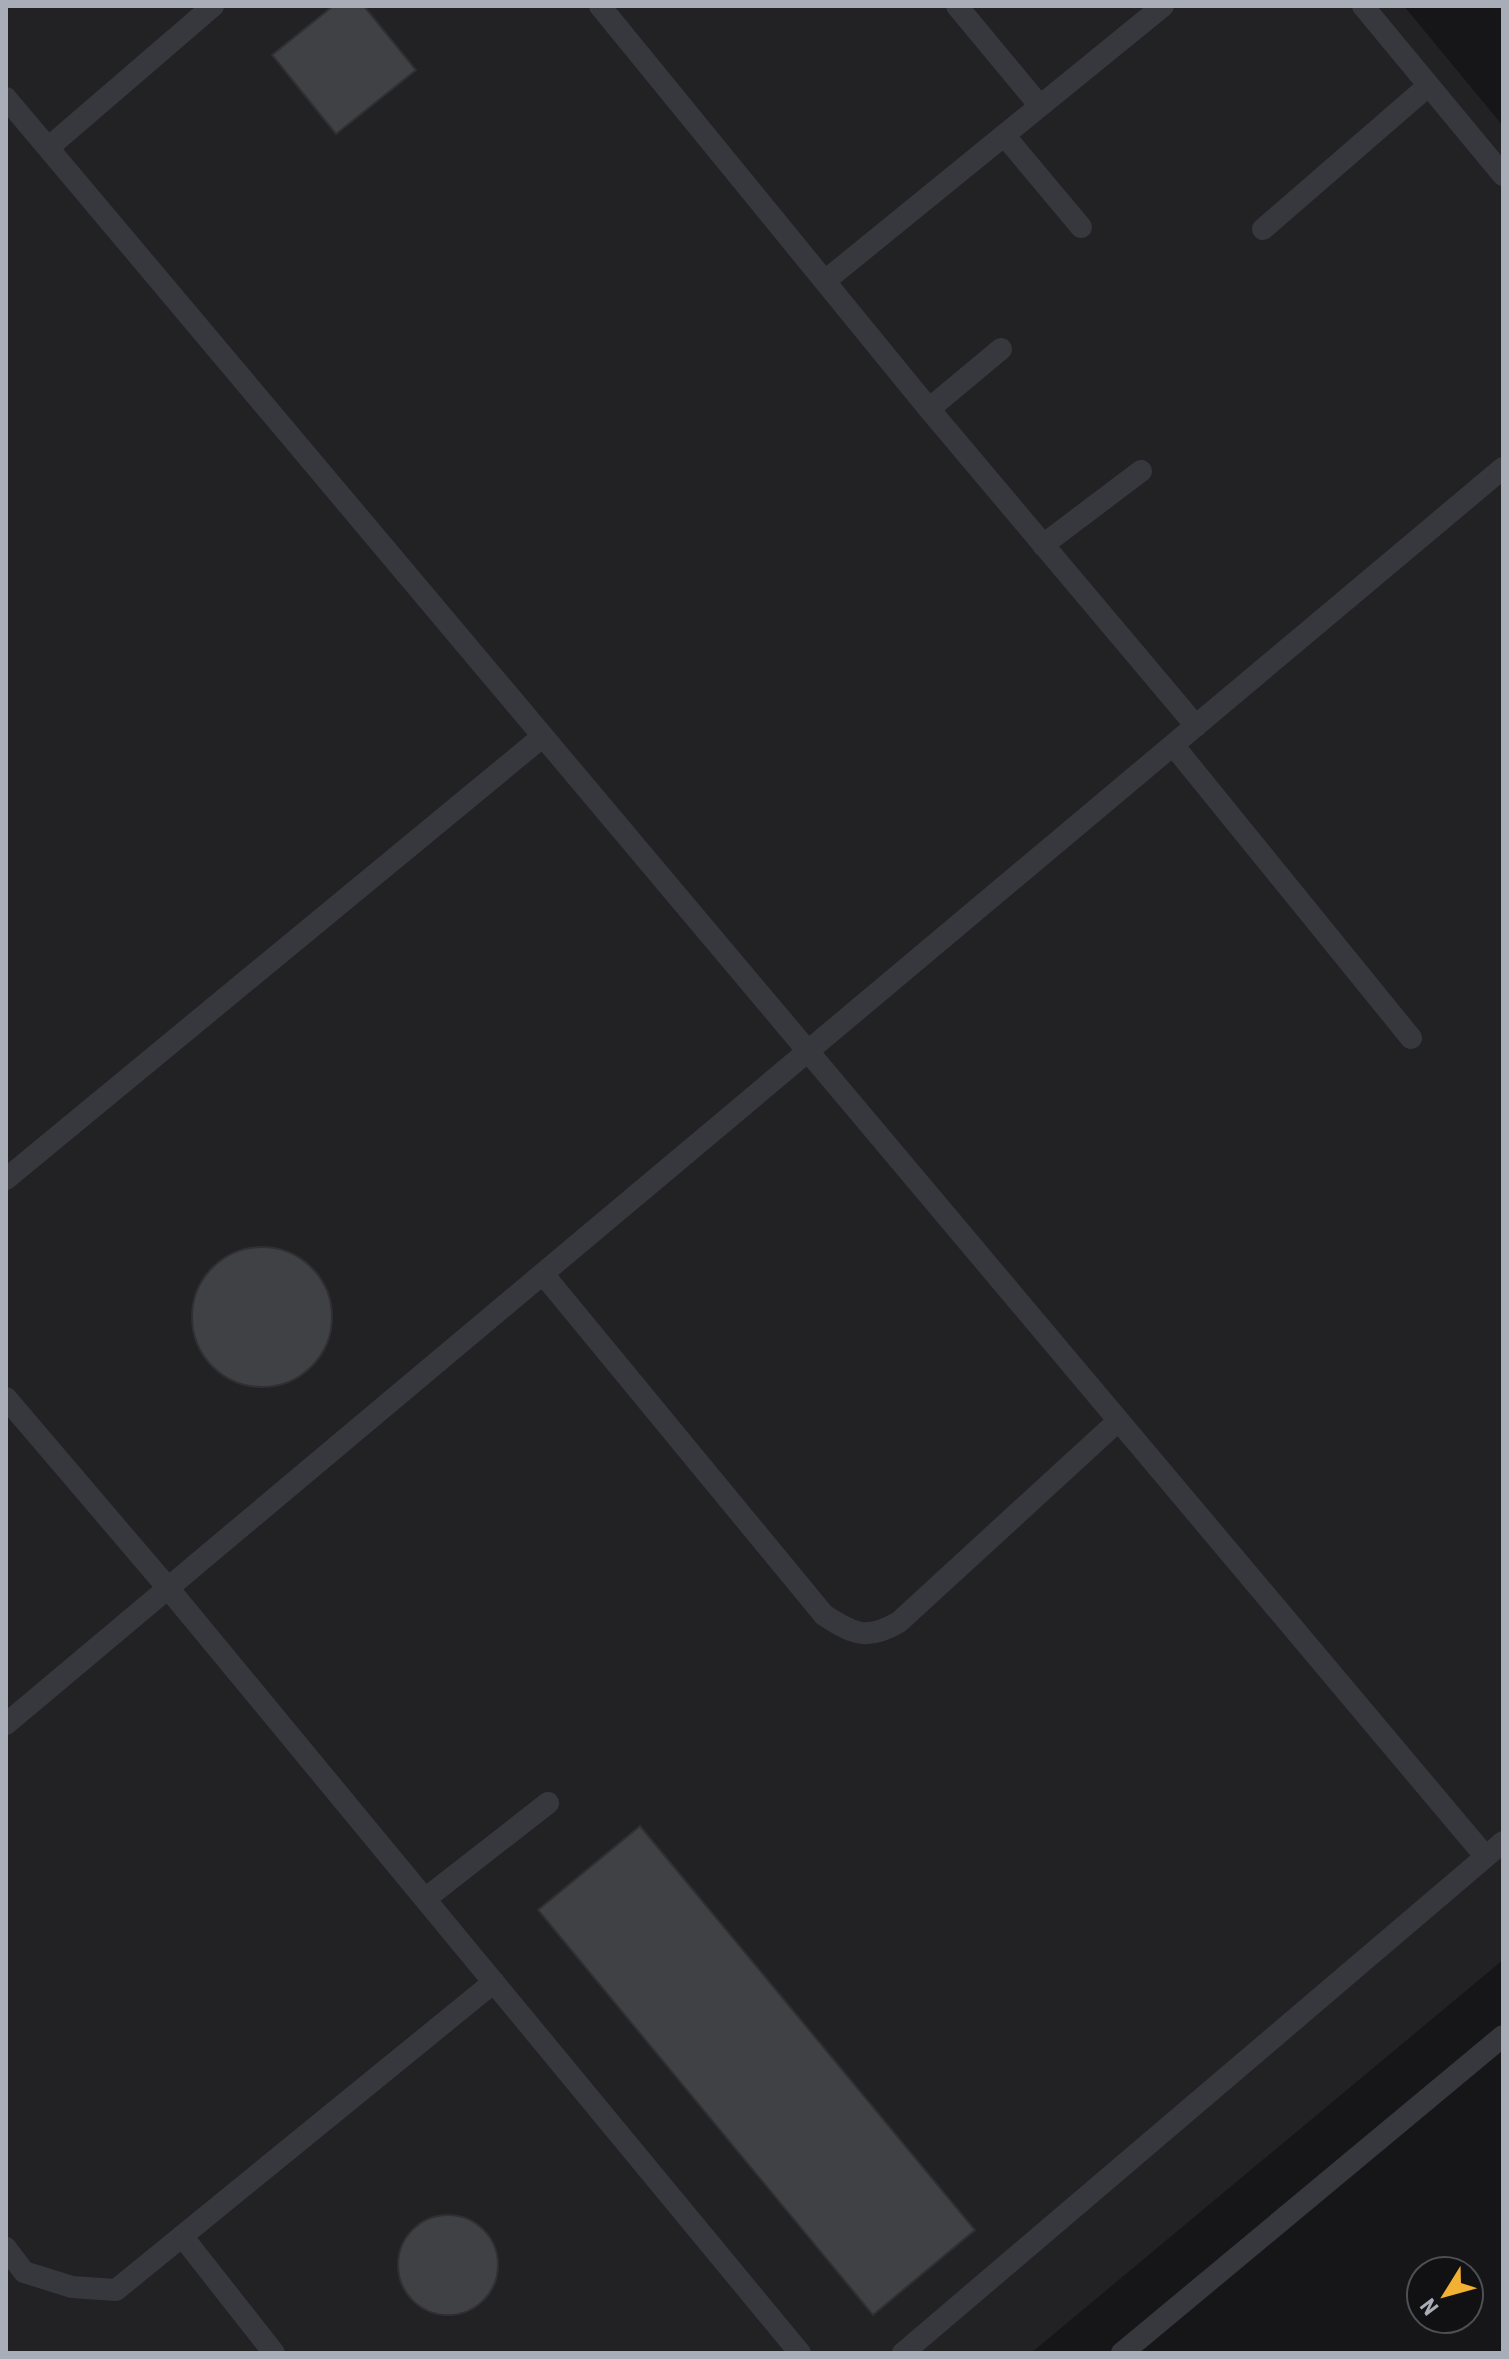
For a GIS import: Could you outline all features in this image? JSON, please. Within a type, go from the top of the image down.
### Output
[{"type":"lane","points":[[48,148],[213,6]]},
{"type":"lane","points":[[600,6],[929,409],[1196,726]]},
{"type":"lane","points":[[957,6],[1040,106]]},
{"type":"lane","points":[[825,281],[1163,6]]},
{"type":"lane","points":[[1363,6],[1503,175]]},
{"type":"lane","points":[[1263,229],[1428,86]]},
{"type":"lane","points":[[6,98],[1485,1856]]},
{"type":"lane","points":[[1004,135],[1081,227]]},
{"type":"lane","points":[[929,409],[1001,349]]},
{"type":"lane","points":[[6,1724],[1503,468]]},
{"type":"lane","points":[[1043,545],[1141,471]]},
{"type":"lane","points":[[6,1179],[542,737]]},
{"type":"lane","points":[[1173,745],[1411,1038]]},
{"type":"lane","points":[[543,1274],[824,1615],[851,1632],[882,1632],[899,1622],[1118,1421]]},
{"type":"lane","points":[[6,1398],[168,1588],[800,2353]]},
{"type":"lane","points":[[425,1899],[548,1803]]},
{"type":"lane","points":[[903,2353],[1503,1842]]},
{"type":"lane","points":[[6,2248],[24,2272],[72,2287],[116,2290],[494,1982]]},
{"type":"lane","points":[[1122,2353],[1503,2036]]},
{"type":"lane","points":[[182,2236],[274,2353]]},
{"type":"shaded area","points":[[6,6],[1404,6],[1503,126],[1503,1960],[1031,2353],[6,2353]]},
{"type":"building","points":[[333,6],[364,6],[416,70],[336,134],[272,55]]},
{"type":"building","points":[[262,1247],[289,1252],[312,1267],[327,1290],[332,1317],[327,1344],[312,1367],[289,1382],[262,1387],[235,1382],[212,1367],[197,1344],[192,1317],[197,1290],[212,1267],[235,1252]]},
{"type":"building","points":[[640,1826],[975,2230],[873,2315],[538,1910]]},
{"type":"building","points":[[448,2215],[476,2223],[490,2237],[498,2265],[490,2293],[476,2307],[448,2315],[420,2307],[406,2293],[398,2265],[406,2237],[420,2223]]}]
